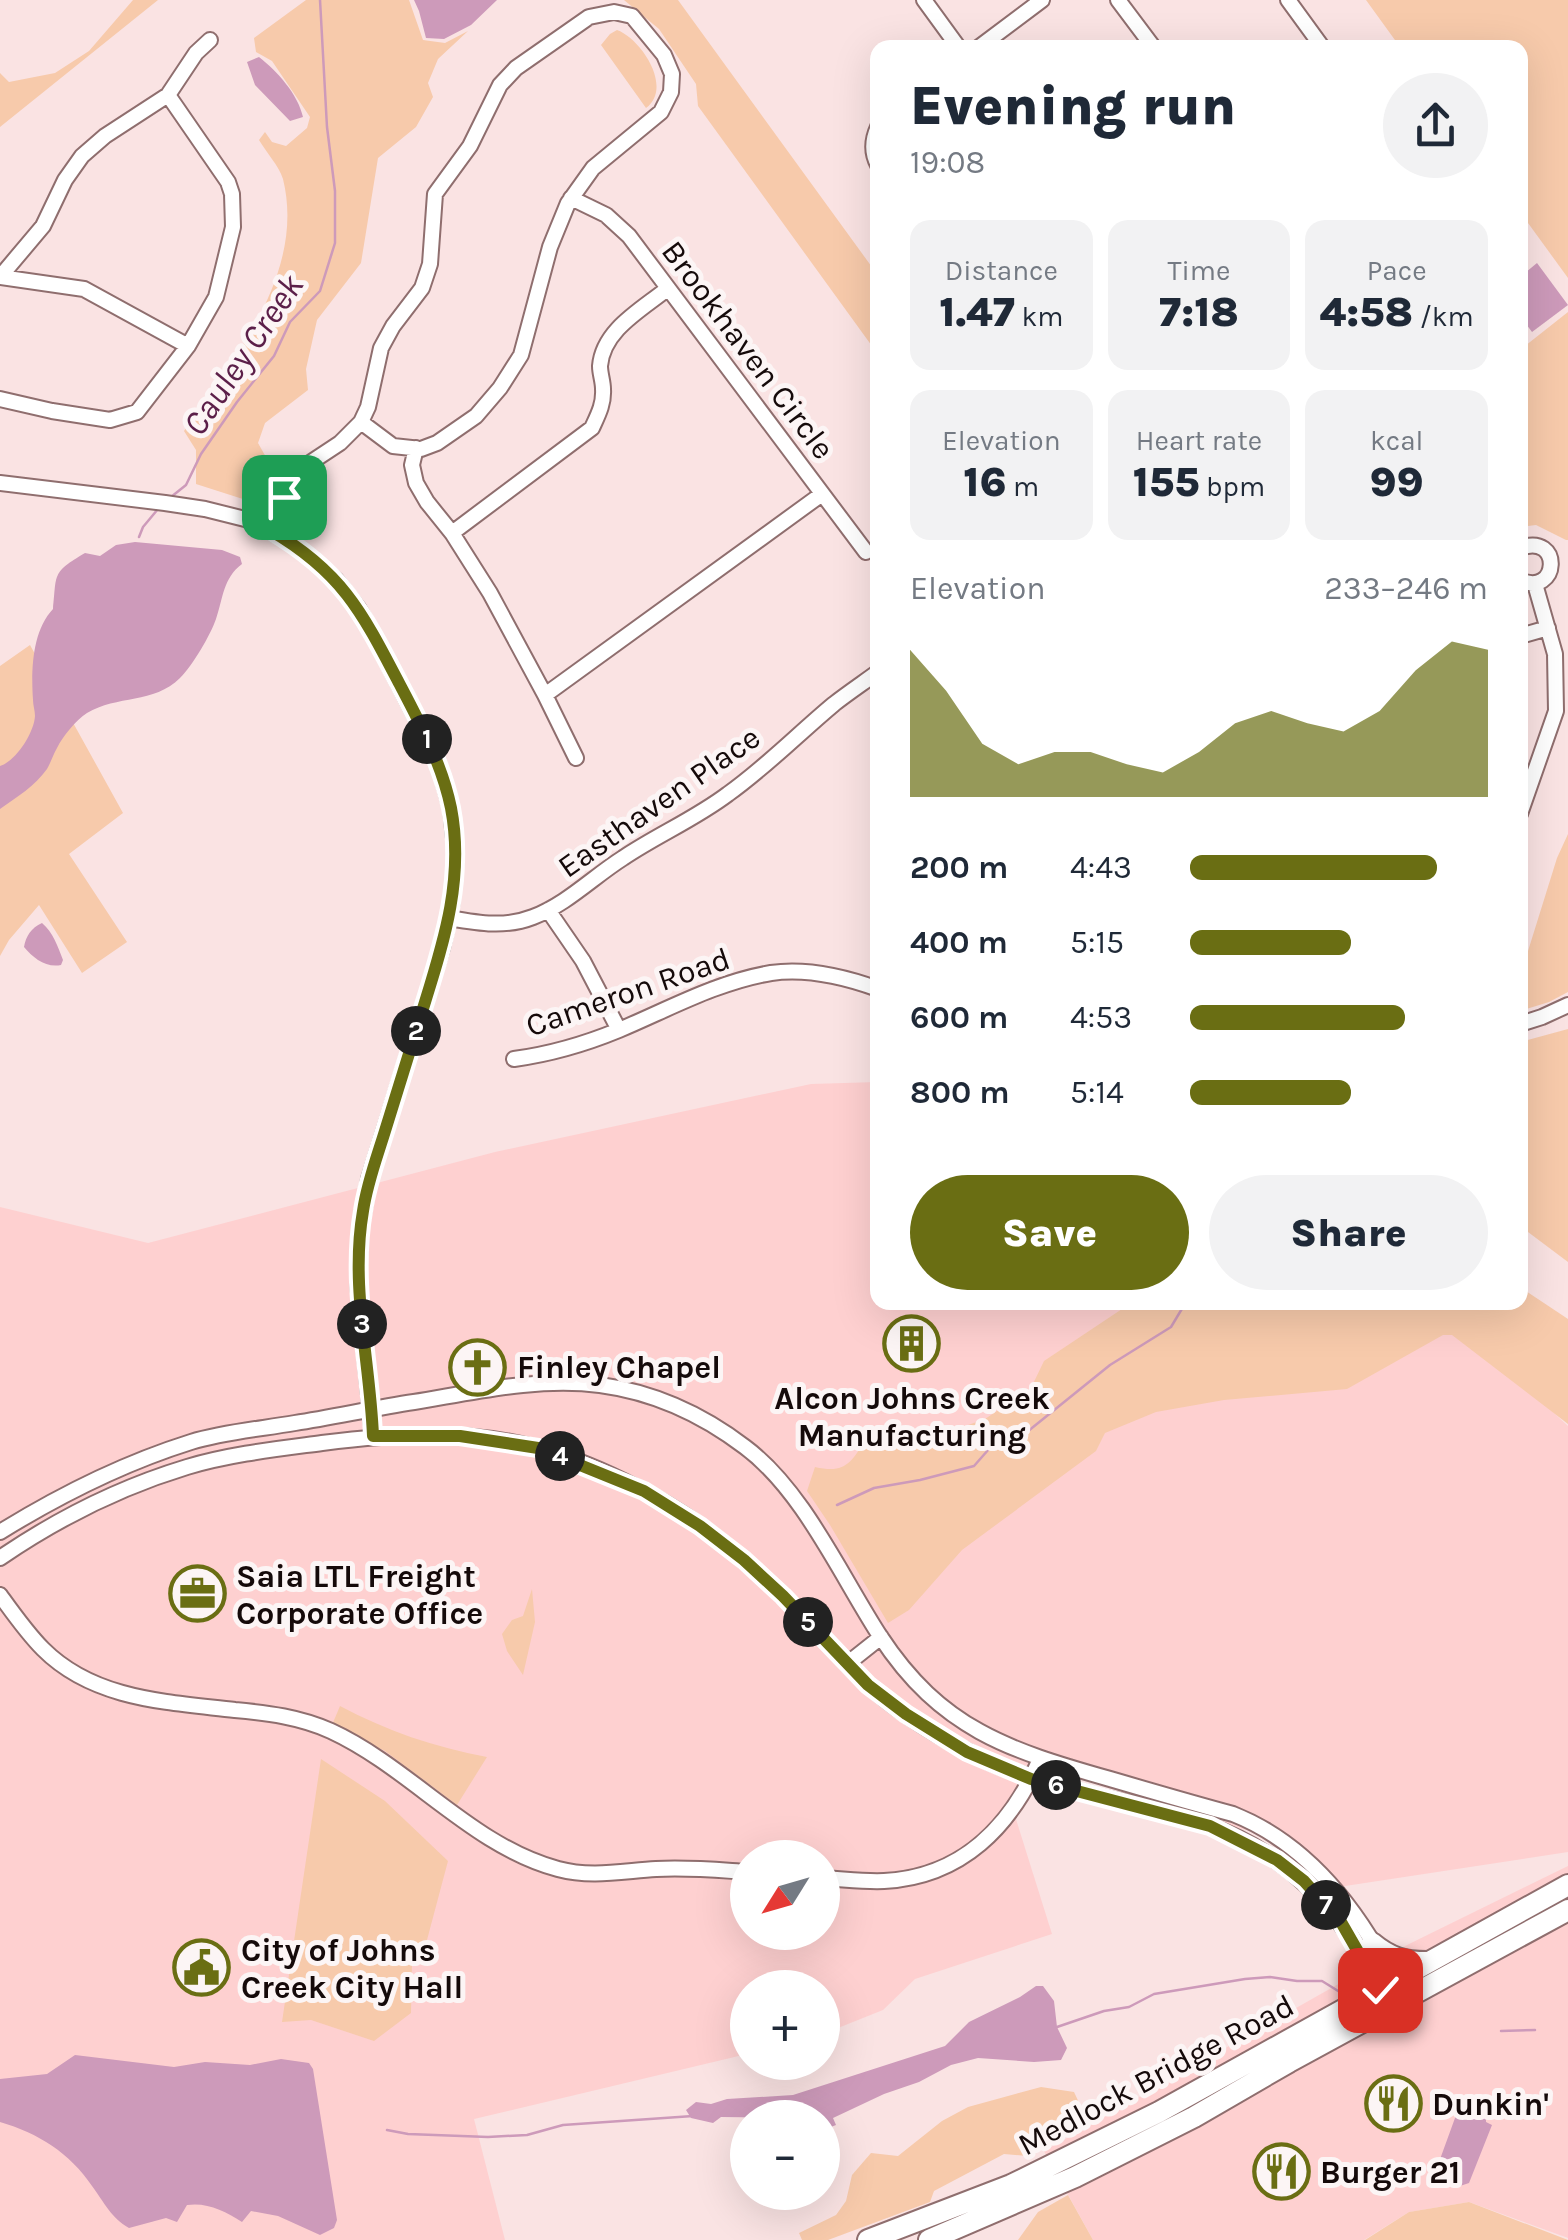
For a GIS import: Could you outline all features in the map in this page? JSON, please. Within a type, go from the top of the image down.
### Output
[{"type":"highway","name":"Medlock Bridge Road","points":[[929,2240],[1075,2176],[1194,2117],[1392,1994],[1429,1962],[1568,1884]]},
{"type":"highway","name":"Medlock Bridge Road","points":[[868,2240],[1011,2186],[1568,1910]]},
{"type":"highway","points":[[1372,1943],[1396,1959],[1429,1962]]},
{"type":"street","points":[[924,0],[953,40]]},
{"type":"street","points":[[989,40],[1042,0]]},
{"type":"street","points":[[1118,0],[1148,40]]},
{"type":"street","points":[[1288,0],[1317,40]]},
{"type":"street","points":[[249,520],[279,494],[295,473],[340,443],[361,422],[381,348],[422,288],[430,264],[435,194],[470,146],[500,85],[516,68],[589,17],[614,12],[632,16],[664,55],[672,74],[671,92],[661,112],[592,168],[571,198],[550,247],[521,355],[500,388],[476,416],[437,443],[421,449],[394,446],[361,422]]},
{"type":"street","points":[[188,346],[84,289],[0,276],[44,226],[65,180],[82,156],[105,136],[168,96],[196,52],[210,40]]},
{"type":"street","points":[[0,400],[110,420],[136,412],[188,346],[216,297],[233,227],[232,194],[228,182],[168,96]]},
{"type":"street","name":"Brookhaven Circle","points":[[571,198],[621,227],[866,552]]},
{"type":"street","points":[[452,533],[592,428],[603,403],[600,371],[607,340],[667,290]]},
{"type":"street","points":[[416,448],[412,464],[416,483],[490,593],[576,758]]},
{"type":"street","points":[[0,483],[205,509],[249,520],[294,544],[324,567],[358,608],[425,734],[440,772],[451,809],[456,858],[450,918],[370,1179],[358,1256],[373,1436]]},
{"type":"street","points":[[270,530],[279,494]]},
{"type":"street","points":[[546,696],[822,494]]},
{"type":"street","points":[[1528,545],[1545,550],[1551,561],[1549,573],[1541,582],[1528,582],[1555,654],[1556,711],[1528,789]]},
{"type":"street","points":[[1551,561],[1568,557]]},
{"type":"street","points":[[1528,634],[1548,628]]},
{"type":"street","name":"Easthaven Place","points":[[450,918],[492,925],[532,918],[566,900],[618,861],[727,796],[870,678]]},
{"type":"street","points":[[548,910],[583,962],[619,1030]]},
{"type":"street","name":"Cameron Road","points":[[514,1059],[547,1054],[619,1030],[710,990],[773,973],[822,974],[870,987]]},
{"type":"street","points":[[1528,1022],[1568,1005]]},
{"type":"street","points":[[0,1532],[106,1474],[192,1442],[550,1382],[632,1391],[688,1411],[746,1447],[774,1473],[804,1512],[903,1668],[954,1716],[977,1732],[1040,1759],[1233,1814],[1279,1836],[1343,1900],[1372,1943],[1392,1994]]},
{"type":"street","points":[[0,1558],[42,1530],[111,1495],[188,1467],[256,1452],[373,1436],[460,1436],[538,1448],[644,1491],[700,1526],[783,1596],[868,1685],[967,1752],[1031,1779],[1210,1826],[1277,1860],[1304,1881],[1341,1922],[1392,1994]]},
{"type":"street","points":[[0,1595],[42,1648],[87,1680],[130,1696],[273,1714],[325,1728],[373,1754],[505,1848],[533,1862],[585,1874],[683,1868],[730,1871]]},
{"type":"street","points":[[847,1664],[881,1638]]},
{"type":"street","points":[[840,1879],[911,1877],[950,1864],[997,1828],[1014,1808],[1040,1759]]},
{"type":"shaded area","points":[[133,0],[158,0],[0,127],[0,73],[9,82],[55,73],[89,51]]},
{"type":"shaded area","points":[[306,0],[409,0],[423,40],[445,43],[468,31],[438,59],[428,83],[433,97],[416,127],[378,158],[361,263],[317,320],[306,369],[308,390],[265,423],[258,443],[275,473],[249,501],[196,484],[196,450],[184,431],[243,345],[275,281],[284,248],[287,214],[283,179],[259,140],[265,132],[272,142],[286,146],[307,128],[310,117],[272,61],[256,52],[254,38]]},
{"type":"shaded area","points":[[414,0],[497,0],[471,25],[444,39],[426,38]]},
{"type":"shaded area","points":[[624,0],[678,0],[870,264],[870,343],[698,106],[696,84],[659,29]]},
{"type":"shaded area","points":[[1366,0],[1568,0],[1568,278],[1528,223],[1528,40],[1395,40]]},
{"type":"shaded area","points":[[617,30],[635,43],[651,64],[657,88],[646,108],[601,45]]},
{"type":"shaded area","points":[[259,57],[286,84],[303,117],[290,121],[255,85],[247,62]]},
{"type":"shaded area","points":[[1537,263],[1568,305],[1532,332],[1528,327],[1528,270]]},
{"type":"shaded area","points":[[1568,312],[1568,540],[1536,525],[1528,526],[1528,344]]},
{"type":"shaded area","points":[[135,542],[222,550],[240,557],[242,564],[227,582],[205,642],[180,678],[159,692],[99,707],[83,716],[63,738],[42,775],[0,809],[0,766],[18,752],[34,723],[34,652],[41,628],[53,609],[58,575],[85,553],[100,556],[116,545]]},
{"type":"shaded area","points":[[30,645],[123,813],[69,854],[127,942],[82,973],[39,905],[0,956],[0,666]]},
{"type":"shaded area","points":[[1568,834],[1568,992],[1528,1009],[1528,951]]},
{"type":"shaded area","points":[[42,923],[57,945],[61,965],[40,961],[24,947],[30,933]]},
{"type":"shaded area","points":[[1568,1029],[1568,1262],[1528,1232],[1528,1040]]},
{"type":"shaded area","points":[[870,1082],[870,1310],[1436,1310],[1568,1426],[1568,1852],[1332,1888],[1269,1836],[1196,1817],[1030,1761],[1010,1800],[1052,1934],[915,1979],[883,2010],[840,2027],[840,1970],[730,1970],[730,2058],[474,2119],[505,2240],[0,2240],[0,1207],[148,1243],[495,1152],[811,1084]]},
{"type":"shaded area","points":[[1528,1292],[1568,1319],[1568,1424],[1452,1335],[1443,1335],[1347,1389],[1224,1400],[1156,1412],[1105,1433],[1096,1451],[962,1550],[909,1610],[888,1623],[807,1491],[815,1467],[834,1469],[846,1465],[866,1439],[897,1443],[934,1437],[985,1419],[1031,1388],[1044,1361],[1120,1310],[1528,1310]]},
{"type":"shaded area","points":[[532,1589],[535,1622],[523,1675],[507,1651],[502,1634],[512,1620],[523,1616]]},
{"type":"shaded area","points":[[340,1706],[411,1737],[487,1757],[457,1805],[385,1751],[332,1725]]},
{"type":"shaded area","points":[[321,1759],[385,1801],[448,1861],[423,1955],[412,1962],[411,2013],[374,2041],[311,2020],[282,2022]]},
{"type":"shaded area","points":[[1568,1866],[1568,2238],[1469,2202],[1409,2212],[1364,2240],[1093,2240],[1044,2151],[1409,1944]]},
{"type":"shaded area","points":[[1036,1986],[1043,1986],[1054,2001],[1057,2027],[1067,2048],[1061,2060],[978,2058],[951,2065],[840,2115],[840,2100],[730,2100],[730,2117],[721,2117],[713,2123],[691,2118],[686,2110],[696,2102],[711,2104],[727,2099],[793,2095],[945,2046],[969,2022]]},
{"type":"shaded area","points":[[75,2055],[174,2067],[205,2062],[250,2065],[281,2059],[309,2063],[337,2220],[334,2228],[320,2235],[278,2216],[251,2211],[242,2222],[216,2208],[194,2204],[187,2205],[177,2222],[166,2218],[129,2228],[123,2224],[63,2154],[40,2138],[0,2122],[0,2079],[47,2074]]},
{"type":"shaded area","points":[[1041,2087],[1074,2092],[1090,2126],[1054,2137],[1028,2156],[1004,2154],[934,2191],[930,2202],[828,2240],[802,2240],[799,2233],[840,2210],[852,2175],[871,2153],[898,2156],[942,2121],[968,2107]]},
{"type":"shaded area","points":[[1474,2103],[1486,2112],[1486,2122],[1492,2125],[1469,2183],[1460,2186],[1435,2173],[1459,2107]]},
{"type":"shaded area","points":[[1068,2195],[1093,2240],[1018,2240],[1038,2212]]},
{"type":"shaded area","points":[[1469,2202],[1568,2240],[1365,2240],[1409,2212]]},
{"type":"waterway","name":"Cauley Creek","points":[[171,497],[186,485],[201,454],[274,356],[290,322],[320,291],[335,243],[335,191],[320,0]]},
{"type":"waterway","name":"Cauley Creek","points":[[139,537],[158,509]]},
{"type":"waterway","points":[[837,1505],[874,1488],[974,1466],[996,1441],[1022,1436],[1110,1365],[1171,1327],[1181,1310]]},
{"type":"waterway","points":[[1057,2027],[1129,2007],[1154,1994],[1245,1979],[1322,1981],[1343,1994]]},
{"type":"waterway","points":[[1501,2031],[1535,2030]]},
{"type":"waterway","points":[[387,2130],[488,2137],[527,2135],[563,2125],[693,2116]]},
{"type":"place","name":"Alcon Johns Creek Manufacturing","points":[[912,1344]]},
{"type":"place","name":"Finley Chapel","points":[[478,1367]]},
{"type":"place","name":"Saia LTL Freight Corporate Office","points":[[197,1594]]},
{"type":"place","name":"City of Johns Creek City Hall","points":[[202,1968]]},
{"type":"place","name":"Dunkin'","points":[[1393,2104]]},
{"type":"place","name":"Burger 21","points":[[1281,2172]]},
{"type":"route","points":[[284,497],[270,530],[324,567],[358,608],[376,638],[440,772],[451,809],[456,858],[442,948],[370,1179],[360,1230],[358,1283],[373,1436],[460,1436],[538,1448],[644,1491],[744,1560],[868,1685],[967,1752],[1031,1779],[1210,1826],[1277,1860],[1304,1881],[1341,1922],[1380,1990]]}]
